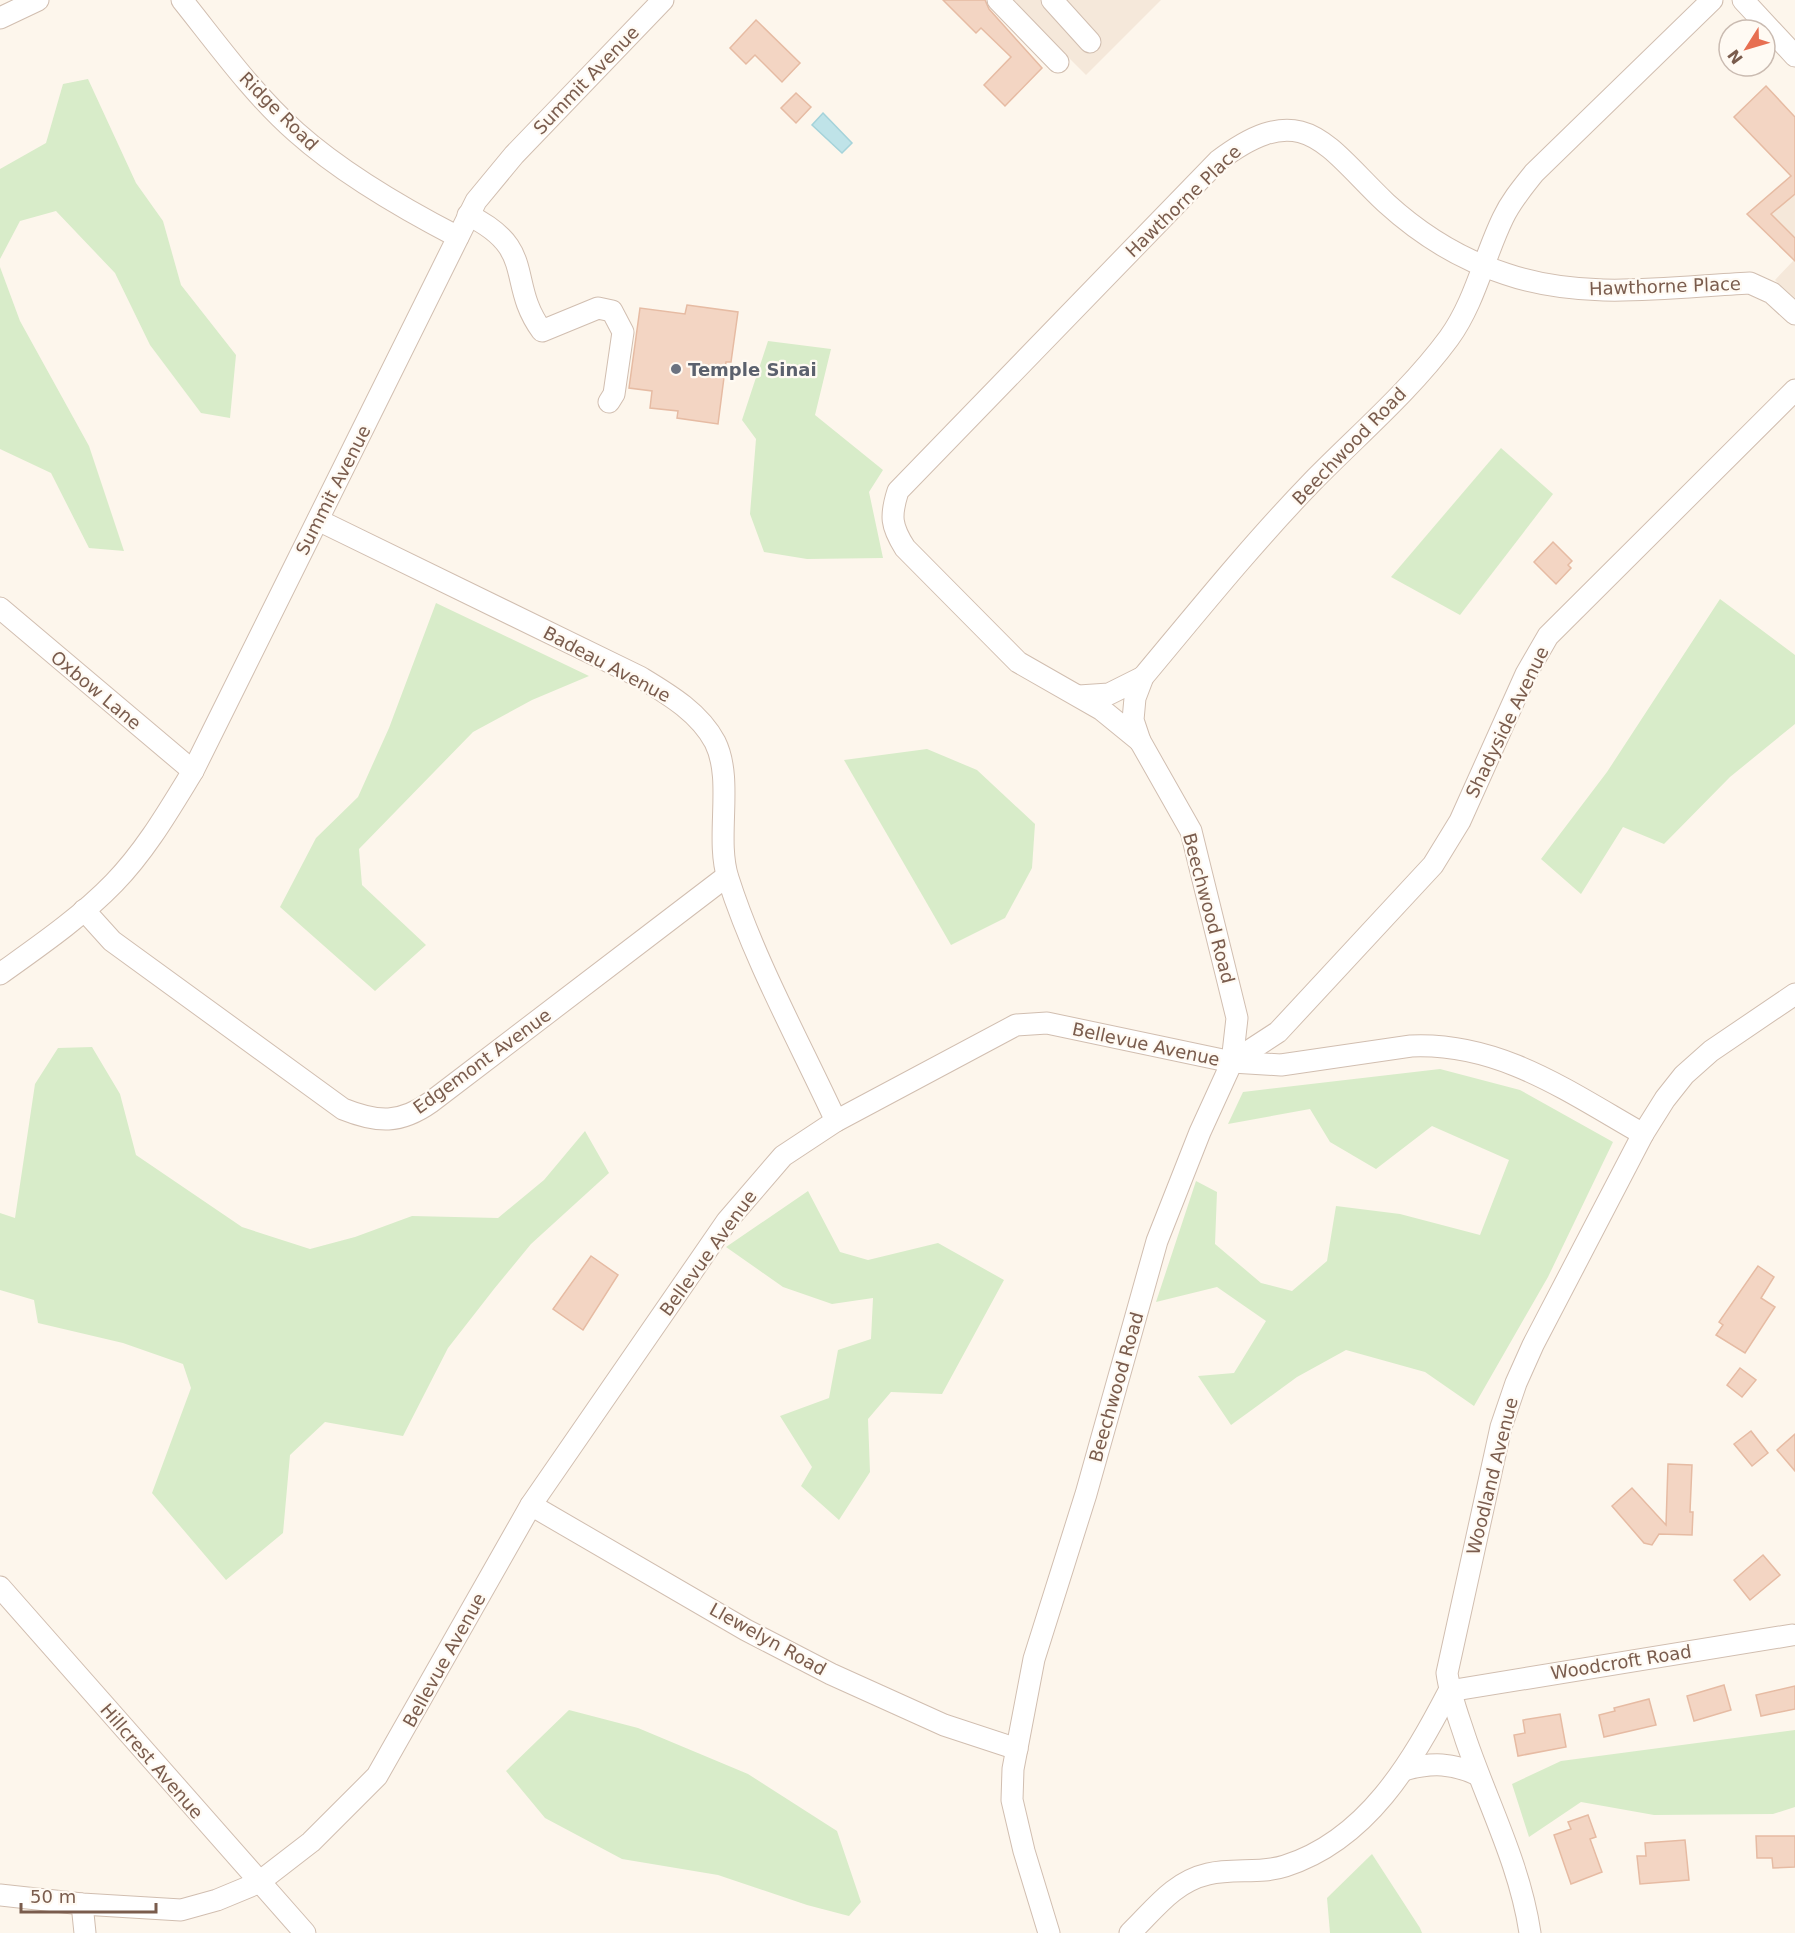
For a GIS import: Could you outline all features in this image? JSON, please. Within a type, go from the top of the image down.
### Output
[{"type":"street","points":[[0,18],[38,0]]},
{"type":"street","name":"Ridge Road","points":[[182,0],[255,91],[295,131],[332,162],[458,237]]},
{"type":"street","name":"Summit Avenue","points":[[0,974],[84,910],[114,883],[144,848],[193,771],[476,201],[514,155],[663,0]]},
{"type":"street","points":[[998,0],[1058,62]]},
{"type":"street","points":[[1052,0],[1090,42]]},
{"type":"street","name":"Beechwood Road","points":[[1049,1933],[1024,1851],[1012,1800],[1013,1769],[1034,1659],[1086,1494],[1157,1241],[1200,1132],[1232,1062],[1237,1018],[1191,831],[1140,741],[1133,720],[1135,698],[1143,677],[1264,535],[1429,364],[1451,335],[1485,266],[1502,219],[1515,195],[1534,173],[1712,0]]},
{"type":"street","points":[[1743,0],[1795,56]]},
{"type":"street","name":"Hawthorne Place","points":[[1140,741],[1079,696],[1018,662],[905,548],[894,530],[892,509],[898,491],[1218,161],[1244,141],[1269,133],[1291,130],[1313,135],[1347,160],[1386,202],[1410,222],[1465,259],[1485,266],[1551,285],[1596,292],[1750,284],[1772,293],[1795,314]]},
{"type":"street","points":[[468,215],[503,236],[514,253],[531,317],[542,331],[598,308],[612,311],[623,332],[614,394],[609,402]]},
{"type":"street","name":"Shadyside Avenue","points":[[1232,1062],[1278,1032],[1433,865],[1460,821],[1526,674],[1548,636],[1795,390]]},
{"type":"street","name":"Badeau Avenue","points":[[318,520],[640,677],[693,713],[709,731],[717,746],[721,766],[727,876],[747,928],[836,1121]]},
{"type":"street","name":"Oxbow Lane","points":[[0,608],[193,771]]},
{"type":"street","points":[[1079,696],[1109,694],[1143,677]]},
{"type":"street","name":"Edgemont Avenue","points":[[84,910],[112,941],[343,1109],[367,1119],[382,1120],[403,1117],[431,1102],[727,876]]},
{"type":"street","name":"Woodland Avenue","points":[[1530,1933],[1526,1904],[1511,1854],[1478,1775],[1449,1691],[1449,1658],[1501,1427],[1516,1383],[1643,1134],[1684,1075],[1711,1051],[1795,994]]},
{"type":"street","name":"Bellevue Avenue","points":[[0,1895],[82,1904],[181,1910],[218,1900],[258,1882],[311,1842],[376,1776],[531,1505],[727,1221],[783,1156],[836,1121],[1016,1025],[1047,1023],[1232,1062],[1302,1064],[1421,1046],[1471,1050],[1514,1063],[1643,1134]]},
{"type":"street","name":"Llewelyn Road","points":[[531,1505],[746,1630],[821,1669],[944,1725],[1017,1749]]},
{"type":"street","name":"Hillcrest Avenue","points":[[0,1587],[305,1933]]},
{"type":"street","name":"Woodcroft Road","points":[[1449,1691],[1794,1634]]},
{"type":"street","points":[[1130,1933],[1163,1898],[1186,1881],[1209,1874],[1282,1867],[1303,1860],[1370,1814],[1404,1770],[1449,1691]]},
{"type":"street","points":[[1404,1770],[1424,1764],[1450,1764],[1478,1775]]},
{"type":"street","points":[[82,1904],[86,1933]]},
{"type":"shaded area","points":[[1011,0],[1161,0],[1086,75]]},
{"type":"shaded area","points":[[1795,172],[1795,300],[1775,280],[1794,260],[1747,214]]},
{"type":"green space","points":[[88,79],[136,183],[163,221],[181,285],[236,355],[230,418],[201,413],[150,345],[115,273],[56,211],[20,221],[0,259],[0,169],[46,143],[63,84]]},
{"type":"green space","points":[[0,267],[20,321],[89,446],[124,551],[89,548],[51,473],[0,449]]},
{"type":"green space","points":[[768,341],[831,349],[815,415],[883,470],[869,492],[883,558],[807,559],[764,552],[750,514],[756,439],[742,420]]},
{"type":"green space","points":[[1501,448],[1553,494],[1460,615],[1391,577]]},
{"type":"green space","points":[[1720,599],[1795,655],[1795,724],[1730,777],[1664,844],[1623,827],[1581,894],[1541,859],[1607,772]]},
{"type":"green space","points":[[436,603],[589,676],[532,700],[473,732],[359,849],[362,885],[426,945],[375,991],[280,907],[316,838],[358,797],[389,728]]},
{"type":"green space","points":[[927,749],[977,770],[1035,824],[1032,868],[1005,918],[951,945],[844,760]]},
{"type":"green space","points":[[92,1047],[120,1094],[136,1155],[242,1227],[310,1249],[355,1237],[412,1216],[498,1218],[544,1180],[585,1131],[609,1173],[531,1244],[494,1289],[448,1348],[403,1436],[325,1422],[290,1455],[283,1533],[226,1580],[152,1493],[191,1388],[183,1364],[123,1343],[38,1323],[34,1300],[0,1290],[0,1213],[15,1218],[35,1084],[58,1048]]},
{"type":"green space","points":[[1440,1069],[1520,1090],[1613,1142],[1548,1277],[1474,1406],[1425,1372],[1346,1350],[1297,1377],[1231,1425],[1198,1376],[1234,1373],[1266,1321],[1217,1287],[1156,1302],[1196,1181],[1217,1192],[1215,1244],[1261,1283],[1292,1291],[1327,1261],[1336,1206],[1400,1214],[1480,1235],[1509,1160],[1432,1126],[1376,1169],[1330,1142],[1310,1109],[1228,1124],[1243,1092]]},
{"type":"green space","points":[[808,1191],[840,1252],[868,1260],[938,1243],[1004,1280],[942,1394],[891,1392],[868,1419],[870,1472],[839,1520],[801,1486],[812,1467],[780,1416],[829,1398],[838,1350],[871,1339],[873,1298],[832,1304],[783,1287],[726,1247]]},
{"type":"green space","points":[[569,1710],[638,1728],[748,1774],[837,1831],[861,1902],[849,1916],[807,1905],[718,1875],[622,1859],[545,1818],[506,1771]]},
{"type":"green space","points":[[1795,1730],[1795,1807],[1773,1814],[1654,1815],[1581,1802],[1529,1837],[1512,1784],[1561,1761]]},
{"type":"green space","points":[[1372,1854],[1422,1933],[1330,1933],[1327,1898]]},
{"type":"water","points":[[823,113],[852,143],[842,153],[812,125]]},
{"type":"building","points":[[943,0],[985,0],[989,9],[1042,68],[1005,106],[984,85],[1011,57],[981,28],[976,33]]},
{"type":"building","points":[[756,20],[800,63],[782,82],[755,55],[746,64],[730,48]]},
{"type":"building","points":[[1766,86],[1795,117],[1795,194],[1771,214],[1795,238],[1795,261],[1747,214],[1791,176],[1734,117]]},
{"type":"building","points":[[796,93],[811,107],[796,123],[781,108]]},
{"type":"building","name":"Temple Sinai","points":[[687,305],[738,312],[731,362],[726,362],[718,424],[677,418],[678,411],[650,408],[652,391],[629,388],[640,308],[685,314]]},
{"type":"building","points":[[1553,542],[1572,561],[1568,565],[1571,568],[1556,584],[1534,562]]},
{"type":"building","points":[[591,1256],[618,1275],[583,1330],[553,1309]]},
{"type":"building","points":[[1758,1266],[1774,1277],[1761,1298],[1775,1307],[1745,1353],[1716,1335],[1723,1325],[1719,1322]]},
{"type":"building","points":[[1740,1368],[1756,1380],[1742,1397],[1727,1385]]},
{"type":"building","points":[[1751,1431],[1768,1453],[1752,1466],[1734,1444]]},
{"type":"building","points":[[1795,1434],[1795,1471],[1777,1450]]},
{"type":"building","points":[[1668,1464],[1692,1465],[1690,1512],[1693,1512],[1692,1535],[1659,1534],[1652,1545],[1644,1543],[1612,1506],[1632,1488],[1666,1525]]},
{"type":"building","points":[[1763,1555],[1780,1575],[1750,1600],[1734,1580]]},
{"type":"building","points":[[1724,1685],[1731,1710],[1694,1721],[1687,1696]]},
{"type":"building","points":[[1795,1686],[1795,1709],[1761,1716],[1756,1695]]},
{"type":"building","points":[[1649,1699],[1656,1725],[1604,1737],[1599,1715],[1615,1711],[1614,1708]]},
{"type":"building","points":[[1560,1714],[1566,1747],[1518,1756],[1514,1735],[1525,1733],[1523,1720]]},
{"type":"building","points":[[1588,1815],[1596,1837],[1590,1839],[1602,1872],[1571,1884],[1554,1835],[1571,1829],[1568,1822]]},
{"type":"building","points":[[1756,1836],[1795,1836],[1795,1867],[1773,1868],[1772,1858],[1757,1858]]},
{"type":"building","points":[[1685,1840],[1689,1880],[1640,1884],[1637,1856],[1646,1856],[1645,1843]]},
{"type":"place","name":"Temple Sinai","points":[[676,369]]}]
